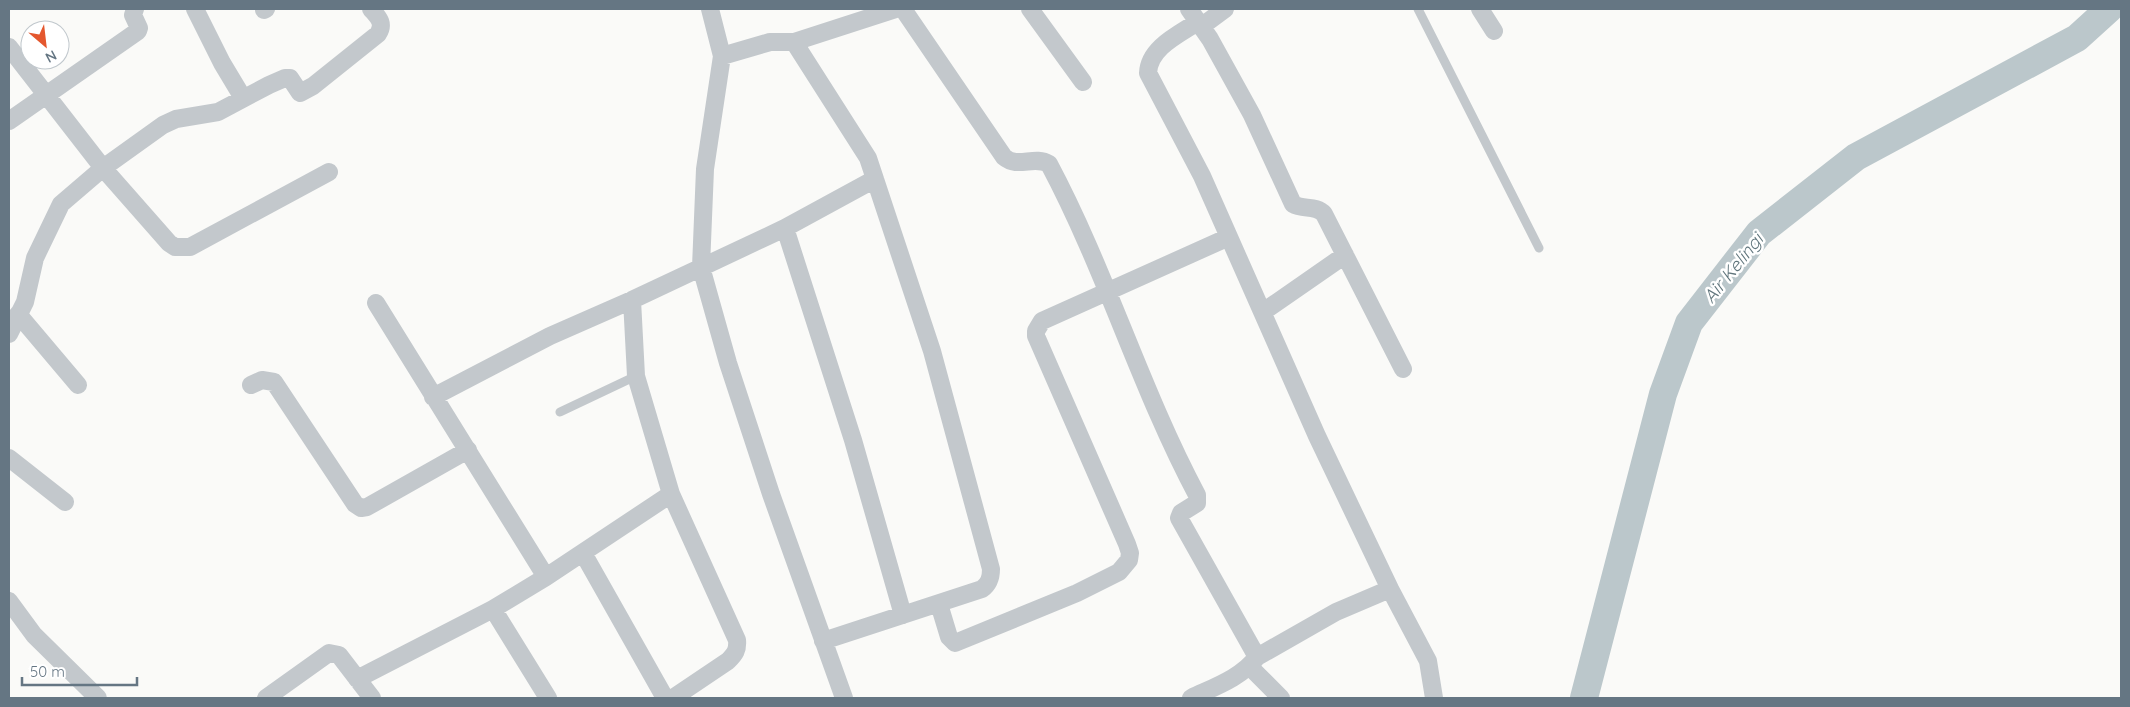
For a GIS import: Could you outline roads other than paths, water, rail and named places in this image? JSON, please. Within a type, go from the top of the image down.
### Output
[{"type":"street","points":[[9,121],[138,31],[139,28],[133,15],[135,9]]},
{"type":"street","points":[[195,9],[222,63],[243,98]]},
{"type":"street","points":[[9,334],[25,302],[35,258],[61,204],[104,168],[164,125],[176,119],[218,112],[285,78],[290,78],[300,93],[313,86],[378,34],[381,22],[370,9]]},
{"type":"street","points":[[710,9],[722,56],[705,168],[701,267],[728,363],[844,698]]},
{"type":"street","points":[[722,56],[770,42],[794,42],[896,9]]},
{"type":"street","points":[[903,9],[1004,157],[1014,164],[1042,161],[1049,164],[1108,290],[1172,448],[1198,498],[1197,503],[1181,513],[1179,518],[1254,662],[1281,698]]},
{"type":"street","points":[[1030,9],[1083,82]]},
{"type":"street","points":[[1226,9],[1197,18],[1157,50],[1151,58],[1148,73],[1202,176],[1317,436],[1390,589],[1428,661],[1434,698]]},
{"type":"street","points":[[1480,9],[1494,31]]},
{"type":"street","points":[[1197,18],[1252,115],[1293,204],[1298,207],[1321,210],[1404,369]]},
{"type":"street","points":[[794,42],[868,158],[932,351],[991,569],[990,579],[986,586],[939,604],[823,641]]},
{"type":"street","points":[[9,47],[104,168],[175,248],[190,247],[329,172]]},
{"type":"street","points":[[433,397],[550,336],[632,300],[785,228],[874,180]]},
{"type":"street","points":[[785,228],[853,440],[903,615]]},
{"type":"street","points":[[939,604],[949,637],[955,643],[1077,593],[1119,572],[1129,560],[1130,553],[1127,544],[1036,336],[1036,331],[1042,320],[1229,237]]},
{"type":"street","points":[[1263,312],[1345,255]]},
{"type":"street","points":[[632,300],[636,376],[671,494],[737,640],[738,647],[737,651],[728,661],[673,698]]},
{"type":"street","points":[[376,303],[546,577]]},
{"type":"street","points":[[18,314],[78,385]]},
{"type":"street","points":[[251,385],[262,380],[274,382],[354,504],[361,508],[367,507],[468,450]]},
{"type":"street","points":[[9,458],[65,502]]},
{"type":"street","points":[[357,679],[493,609],[546,577],[671,494]]},
{"type":"street","points":[[583,553],[665,698]]},
{"type":"street","points":[[1191,698],[1232,678],[1254,662],[1336,612],[1390,589]]},
{"type":"street","points":[[9,601],[34,635],[98,698]]},
{"type":"street","points":[[493,609],[548,698]]},
{"type":"street","points":[[266,698],[329,653],[339,655],[372,698]]},
{"type":"lane","points":[[1418,9],[1539,248]]},
{"type":"lane","points":[[560,412],[636,376]]},
{"type":"waterway","name":"Air Kelingi","points":[[1584,698],[1663,394],[1689,323],[1759,233],[1856,157],[2077,38],[2109,9]]}]
